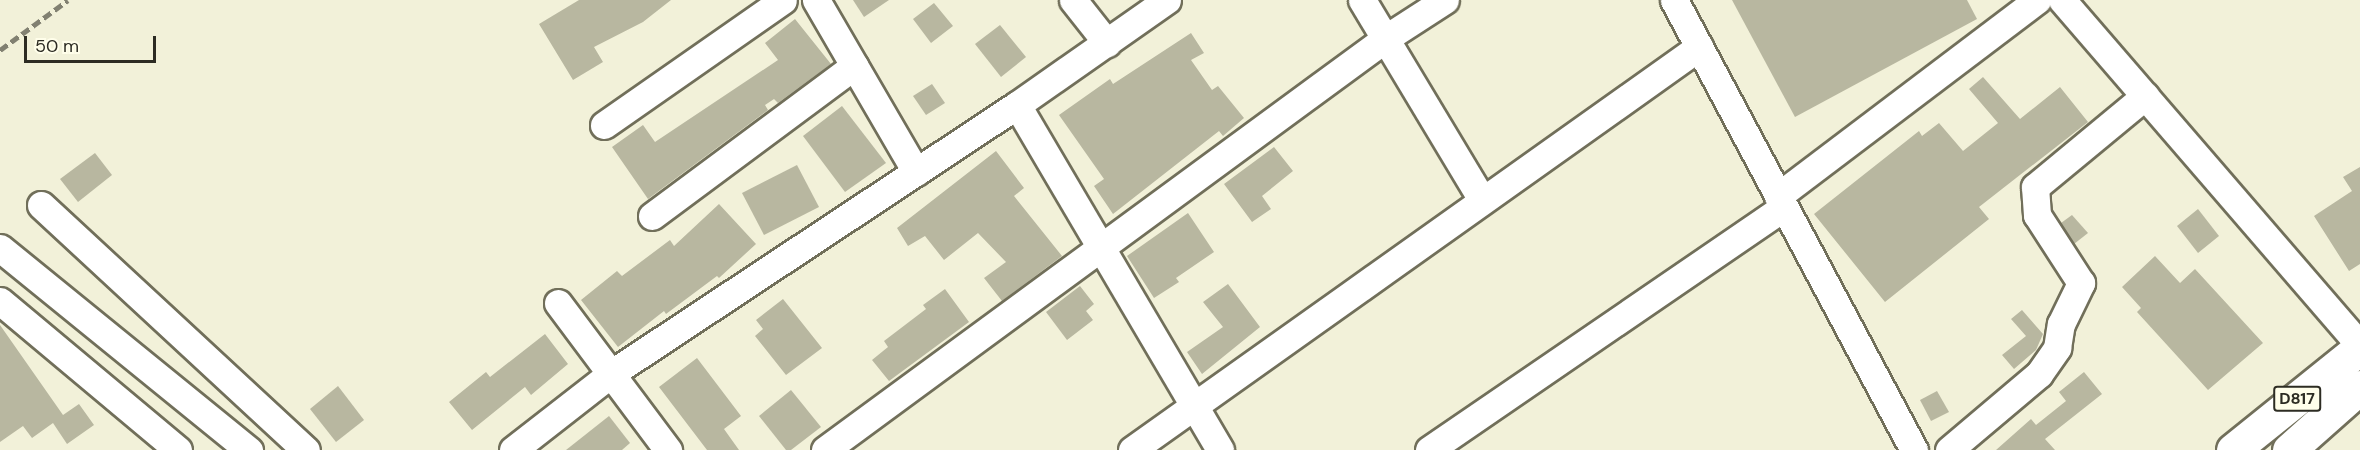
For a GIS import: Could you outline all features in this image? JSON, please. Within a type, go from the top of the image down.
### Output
[{"type":"highway","name":"D817","points":[[2233,450],[2360,346]]},
{"type":"highway","name":"D817","points":[[2289,450],[2360,387]]},
{"type":"street","points":[[604,125],[783,0]]},
{"type":"street","points":[[816,0],[916,172]]},
{"type":"street","points":[[1073,0],[1107,43]]},
{"type":"street","points":[[513,450],[612,373],[1017,105],[1167,0]]},
{"type":"street","points":[[1362,0],[1482,200]]},
{"type":"street","points":[[830,449],[1100,246],[1386,38],[1445,0]]},
{"type":"street","points":[[1674,0],[1914,450]]},
{"type":"street","points":[[1429,450],[1781,201],[2037,0]]},
{"type":"street","points":[[2062,0],[2360,346]]},
{"type":"street","points":[[1132,450],[1699,47]]},
{"type":"street","points":[[651,216],[854,66]]},
{"type":"street","points":[[1949,450],[2039,374],[2057,348],[2061,324],[2081,283],[2037,215],[2035,187],[2145,96]]},
{"type":"street","points":[[1017,105],[1220,450]]},
{"type":"street","points":[[41,205],[306,450]]},
{"type":"street","points":[[0,248],[249,450]]},
{"type":"street","points":[[0,302],[178,450]]},
{"type":"street","points":[[558,303],[668,450]]},
{"type":"building","points":[[579,0],[671,0],[643,22],[594,47],[603,62],[573,80],[539,24]]},
{"type":"building","points":[[853,0],[889,0],[864,17]]},
{"type":"building","points":[[1732,0],[1967,0],[1977,19],[1795,117]]},
{"type":"building","points":[[934,3],[953,26],[931,43],[913,19]]},
{"type":"building","points":[[795,19],[831,64],[778,103],[774,99],[765,105],[768,110],[648,199],[612,147],[643,125],[655,142],[778,60],[765,43]]},
{"type":"building","points":[[1000,25],[1026,57],[1001,77],[975,44]]},
{"type":"building","points":[[1191,33],[1204,53],[1191,60],[1212,90],[1218,86],[1244,118],[1223,136],[1219,131],[1113,214],[1094,186],[1104,179],[1059,115],[1110,79],[1113,84]]},
{"type":"building","points":[[1983,77],[2020,119],[2060,87],[2088,122],[1979,207],[1989,219],[1885,302],[1814,214],[1919,131],[1922,136],[1939,123],[1963,151],[1998,123],[1969,89]]},
{"type":"building","points":[[932,84],[945,103],[926,115],[913,96]]},
{"type":"building","points":[[842,106],[886,163],[845,192],[803,136]]},
{"type":"building","points":[[1274,147],[1293,171],[1262,196],[1271,209],[1252,222],[1224,184]]},
{"type":"building","points":[[996,151],[1024,188],[1014,196],[1062,256],[1002,301],[984,278],[1006,262],[978,233],[944,260],[925,236],[908,246],[897,228]]},
{"type":"building","points":[[95,153],[112,175],[78,202],[60,179]]},
{"type":"building","points":[[797,165],[819,207],[764,235],[742,193]]},
{"type":"building","points":[[2360,167],[2360,264],[2349,271],[2314,216],[2352,191],[2343,177]]},
{"type":"building","points":[[719,204],[756,244],[719,278],[717,276],[666,314],[664,311],[618,347],[581,300],[617,271],[622,276],[670,240],[674,246]]},
{"type":"building","points":[[2198,209],[2219,236],[2198,253],[2177,226]]},
{"type":"building","points":[[1188,213],[1214,252],[1176,278],[1179,282],[1154,298],[1127,256]]},
{"type":"building","points":[[2072,215],[2088,233],[2074,244],[2061,223]]},
{"type":"building","points":[[2155,256],[2180,283],[2195,269],[2263,343],[2208,390],[2137,312],[2141,308],[2122,287]]},
{"type":"building","points":[[1228,284],[1260,327],[1202,374],[1187,352],[1223,327],[1203,302]]},
{"type":"building","points":[[1080,286],[1094,304],[1086,311],[1093,320],[1067,340],[1046,312]]},
{"type":"building","points":[[945,289],[969,322],[889,381],[872,360],[888,347],[884,341],[926,309],[923,305]]},
{"type":"building","points":[[783,299],[822,348],[786,375],[755,336],[763,329],[756,320]]},
{"type":"building","points":[[2022,310],[2043,334],[2036,350],[2014,369],[2002,355],[2026,336],[2011,319]]},
{"type":"building","points":[[0,325],[63,415],[79,404],[94,425],[67,444],[53,423],[32,438],[23,426],[0,442]]},
{"type":"building","points":[[545,334],[568,364],[531,395],[525,387],[472,430],[449,402],[486,372],[490,377]]},
{"type":"building","points":[[697,358],[741,416],[724,429],[739,450],[707,450],[659,387]]},
{"type":"building","points":[[2084,372],[2102,394],[2045,439],[2055,450],[1996,450],[2031,419],[2036,425],[2066,401],[2059,392]]},
{"type":"building","points":[[338,386],[364,420],[336,442],[310,409]]},
{"type":"building","points":[[791,390],[821,427],[791,450],[786,450],[759,416]]},
{"type":"building","points":[[1937,391],[1949,412],[1931,421],[1920,400]]},
{"type":"building","points":[[609,416],[630,443],[622,450],[566,450]]},
{"type":"railway","points":[[0,50],[68,0]]}]
